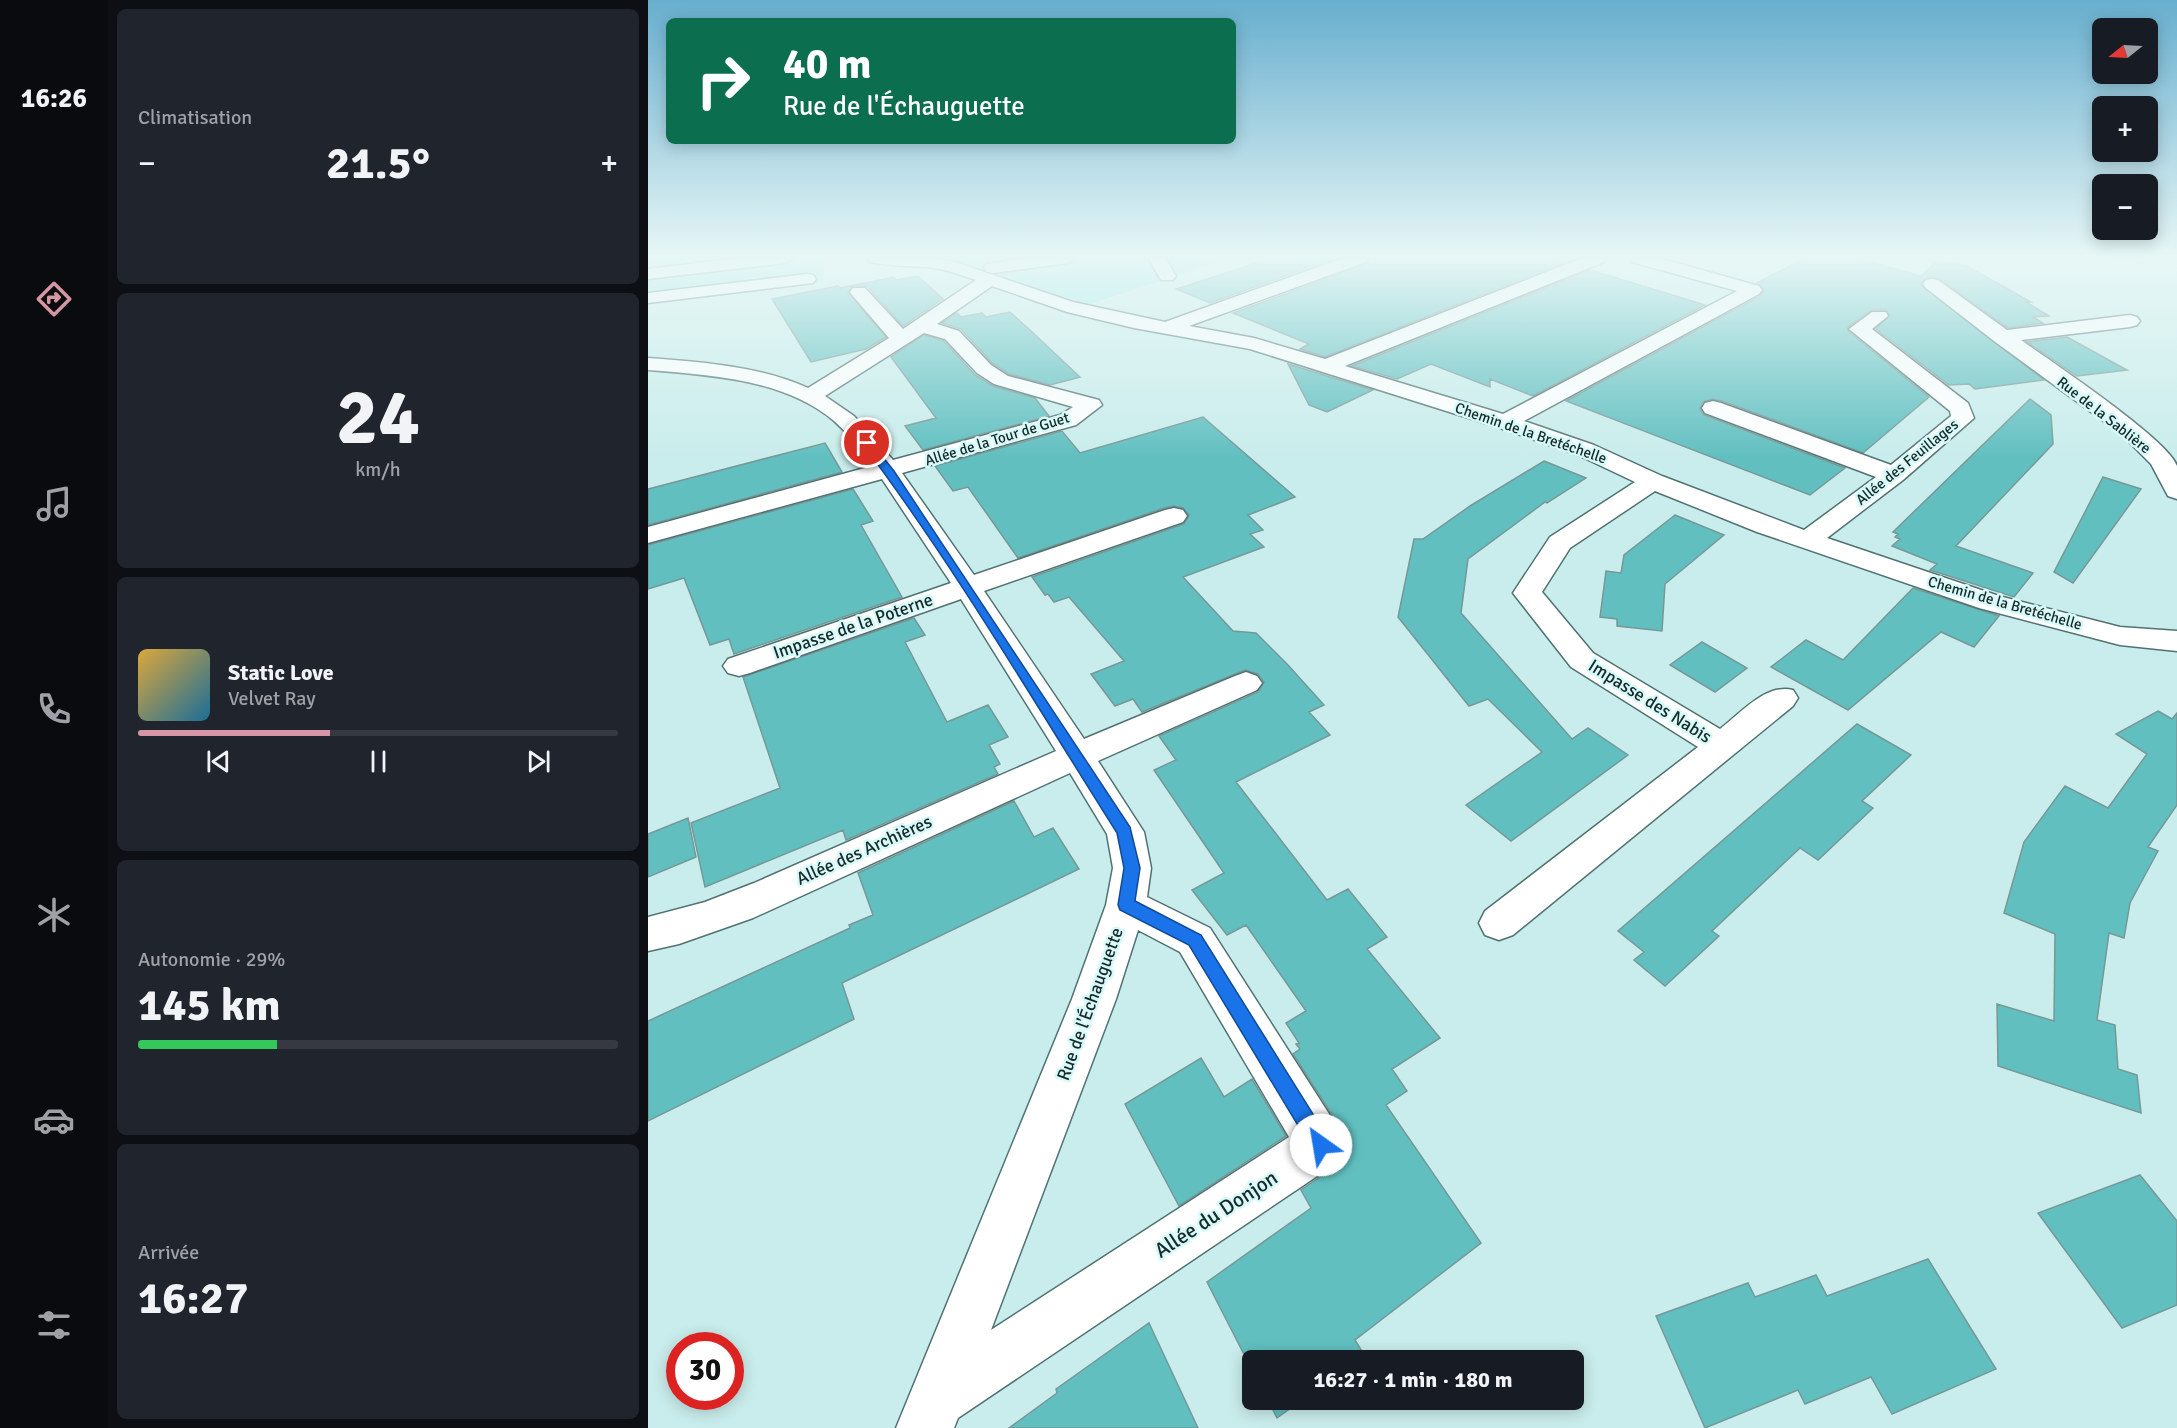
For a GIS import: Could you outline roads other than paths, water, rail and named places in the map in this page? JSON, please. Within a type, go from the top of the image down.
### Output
[{"type":"street","points":[[889,325],[902,339]]},
{"type":"street","name":"Chemin de la Bretéchelle","points":[[1152,325],[1254,344],[1505,422],[1586,450],[1653,481],[1766,526],[1989,602],[2120,636],[2177,641]]},
{"type":"street","points":[[1167,328],[1176,325]]},
{"type":"street","points":[[1326,366],[1430,325]]},
{"type":"street","points":[[1505,422],[1688,325]]},
{"type":"street","name":"Allée des Feuillages","points":[[1807,540],[1894,475],[1963,418],[1960,408],[1859,329],[1866,325]]},
{"type":"street","name":"Rue de la Sablière","points":[[1985,325],[2128,429],[2162,461],[2177,491]]},
{"type":"street","points":[[2001,337],[2101,325]]},
{"type":"street","points":[[809,397],[922,326]]},
{"type":"street","name":"Allée de la Tour de Guet","points":[[889,471],[1068,420],[1091,405],[1001,380],[984,369],[952,335],[922,326]]},
{"type":"street","name":"Rue de l'Échauguette","points":[[648,364],[697,368],[754,378],[809,397],[840,414],[889,471],[968,587],[1125,832],[1132,868],[1126,905],[1094,999],[931,1414]]},
{"type":"street","points":[[1713,408],[1894,475]]},
{"type":"street","points":[[648,535],[889,471]]},
{"type":"street","name":"Impasse des Nabis","points":[[1653,481],[1560,543],[1527,593],[1582,660],[1722,746]]},
{"type":"street","name":"Impasse de la Poterne","points":[[739,666],[1174,516]]},
{"type":"street","name":"Allée des Archières","points":[[648,934],[674,929],[737,906],[1077,755],[1246,683]]},
{"type":"street","name":"Impasse des Nabis","points":[[1499,923],[1782,698]]},
{"type":"street","name":"Allée du Donjon","points":[[931,1414],[1321,1145],[1195,940],[1126,905]]}]
